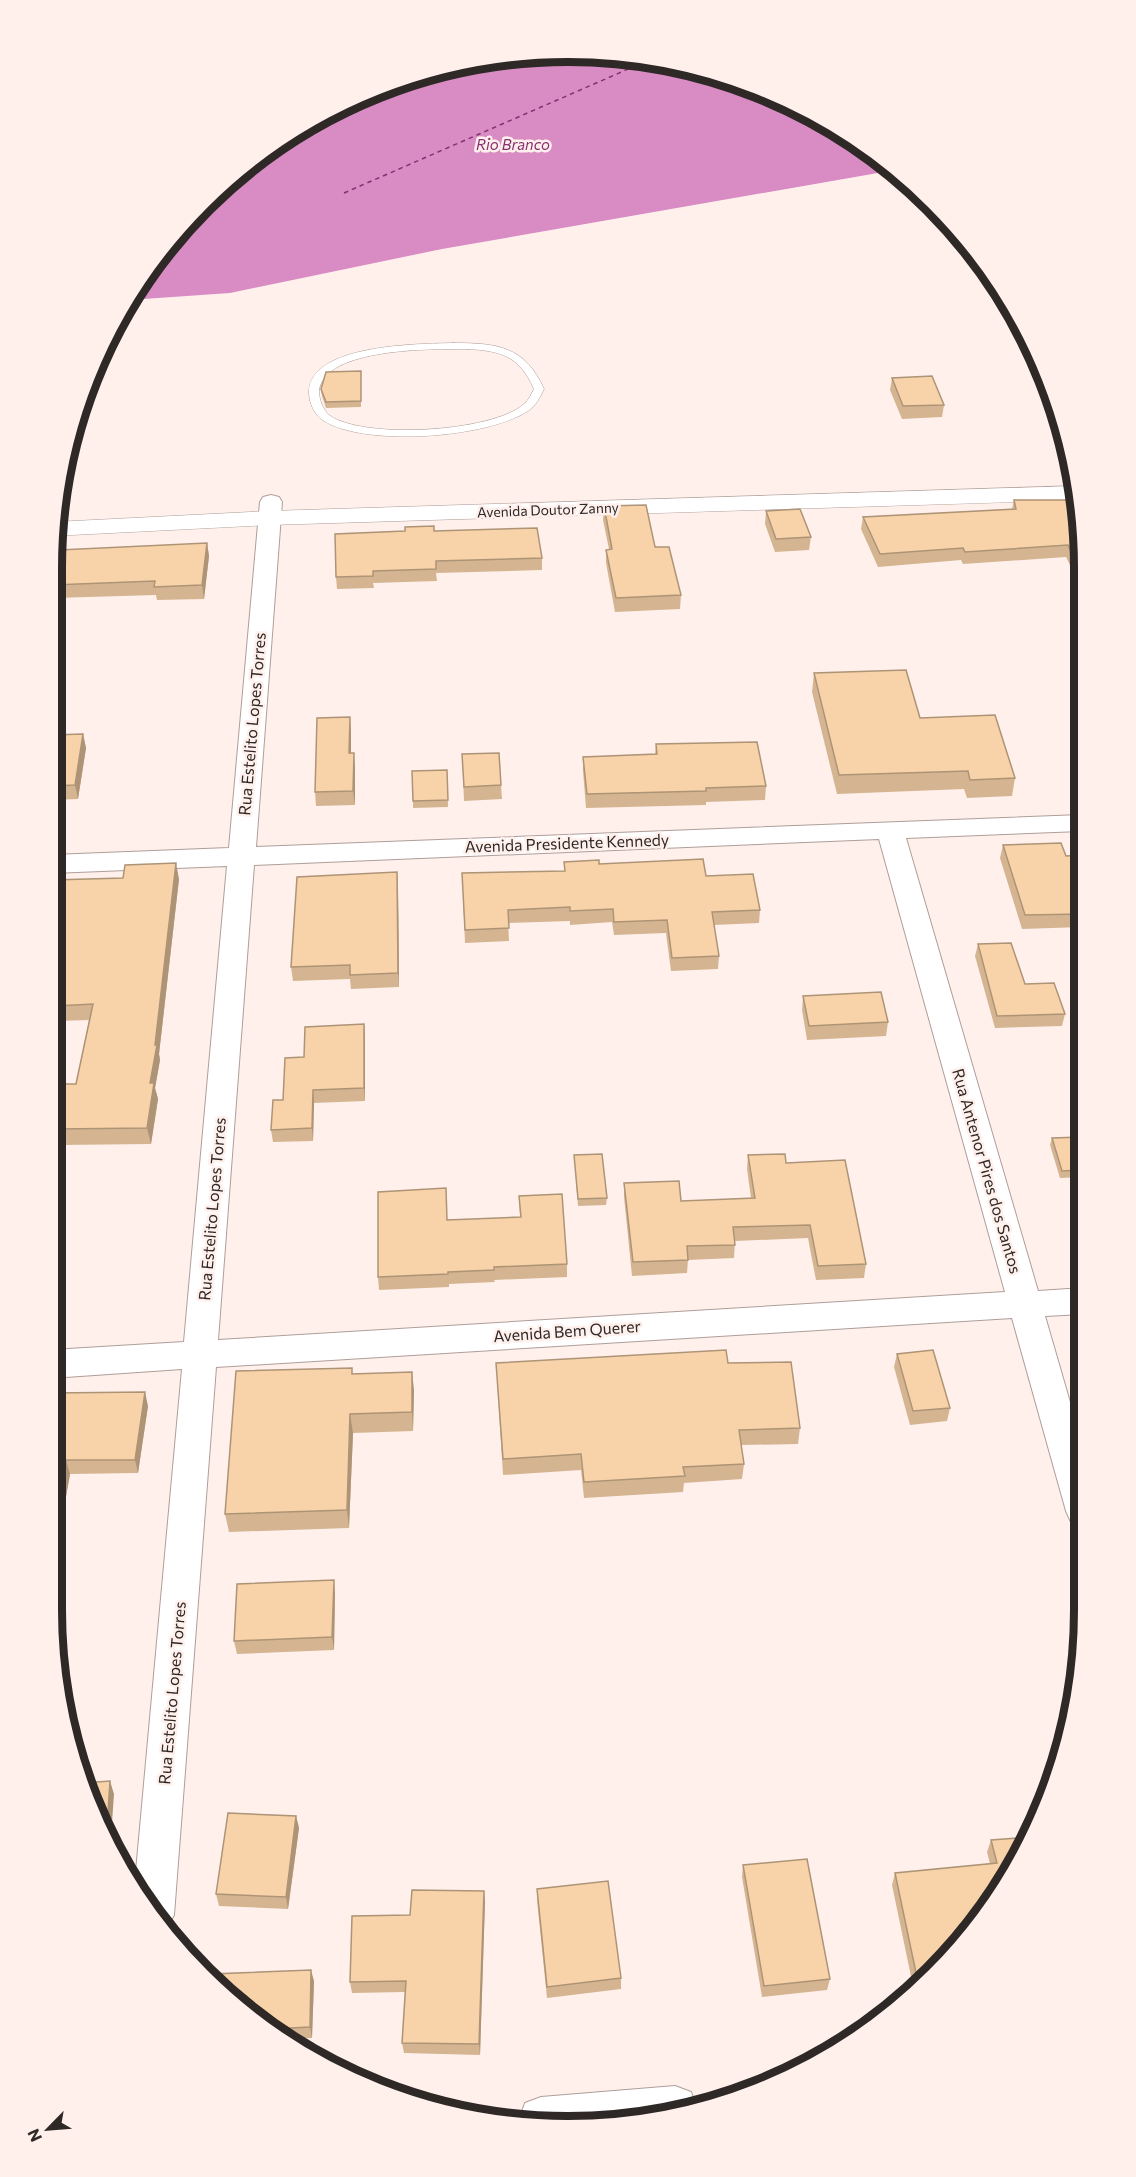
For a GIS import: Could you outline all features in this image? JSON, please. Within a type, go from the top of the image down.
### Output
[{"type":"street","name":"Avenida Doutor Zanny","points":[[64,528],[270,510],[1066,474]]},
{"type":"street","name":"Avenida Doutor Zanny","points":[[65,510],[270,510],[1069,493]]},
{"type":"street","name":"Rua Estelito Lopes Torres","points":[[154,1900],[270,510]]},
{"type":"street","name":"Avenida Presidente Kennedy","points":[[62,864],[1074,823]]},
{"type":"street","name":"Rua Antenor Pires dos Santos","points":[[890,830],[1074,1479]]},
{"type":"street","name":"Avenida Bem Querer","points":[[62,1363],[638,1326],[1074,1301]]},
{"type":"lane","points":[[411,347],[496,348],[513,354],[528,365],[538,389],[534,400],[512,417],[492,424],[466,428],[379,433],[355,430],[326,418],[315,400],[313,385],[318,375],[337,363],[378,351],[411,347]]},
{"type":"water","name":"Rio Branco","points":[[568,62],[634,66],[667,71],[731,88],[792,114],[821,129],[883,172],[442,249],[230,293],[139,299],[166,260],[210,210],[234,187],[287,147],[315,129],[374,100],[405,88],[469,71],[535,63]]},
{"type":"building","points":[[361,371],[361,401],[326,402],[321,389],[326,372]]},
{"type":"building","points":[[932,376],[944,405],[903,406],[892,378]]},
{"type":"building","points":[[1014,500],[1070,500],[1074,556],[1068,545],[965,552],[963,548],[880,554],[863,517],[1016,509]]},
{"type":"building","points":[[646,505],[655,547],[669,547],[681,595],[616,598],[606,550],[612,549],[604,506]]},
{"type":"building","points":[[800,509],[811,537],[776,539],[766,511]]},
{"type":"building","points":[[434,526],[434,531],[537,528],[542,558],[436,561],[436,569],[373,571],[373,576],[336,577],[335,534],[405,531],[405,527]]},
{"type":"building","points":[[207,543],[202,585],[154,587],[155,581],[62,585],[63,550]]},
{"type":"building","points":[[906,670],[920,718],[995,715],[1015,778],[970,780],[968,771],[839,775],[814,673]]},
{"type":"building","points":[[350,717],[349,753],[354,753],[353,791],[315,792],[317,718]]},
{"type":"building","points":[[83,734],[75,785],[62,786],[62,735]]},
{"type":"building","points":[[757,742],[766,786],[706,788],[706,791],[587,794],[583,757],[657,754],[656,744]]},
{"type":"building","points":[[499,753],[501,785],[464,787],[462,754]]},
{"type":"building","points":[[447,770],[448,800],[413,801],[412,771]]},
{"type":"building","points":[[1061,843],[1066,856],[1074,856],[1074,914],[1025,915],[1003,845]]},
{"type":"building","points":[[703,859],[706,876],[753,874],[760,910],[712,912],[719,956],[672,958],[667,920],[614,922],[613,909],[570,911],[570,907],[508,910],[509,928],[465,930],[462,873],[565,871],[564,862],[599,860],[599,864]]},
{"type":"building","points":[[176,863],[155,1045],[157,1045],[150,1083],[154,1083],[147,1128],[62,1129],[62,1099],[65,1084],[76,1084],[93,1004],[62,1006],[62,960],[65,940],[62,940],[62,880],[123,878],[125,865]]},
{"type":"building","points":[[397,872],[398,973],[350,975],[350,965],[291,967],[297,877]]},
{"type":"building","points":[[1011,943],[1025,984],[1054,983],[1065,1014],[997,1016],[978,944]]},
{"type":"building","points":[[881,992],[888,1022],[809,1026],[803,996]]},
{"type":"building","points":[[364,1024],[364,1088],[313,1090],[312,1128],[271,1130],[273,1100],[283,1100],[285,1058],[304,1057],[305,1027]]},
{"type":"building","points":[[1074,1137],[1074,1170],[1062,1171],[1052,1138]]},
{"type":"building","points":[[602,1154],[607,1198],[578,1199],[574,1155]]},
{"type":"building","points":[[785,1154],[786,1163],[845,1160],[866,1264],[818,1266],[810,1225],[733,1227],[735,1245],[687,1246],[688,1260],[633,1262],[624,1183],[679,1181],[681,1201],[755,1198],[748,1155]]},
{"type":"building","points":[[446,1188],[447,1220],[521,1217],[519,1196],[562,1194],[567,1264],[494,1267],[494,1270],[448,1272],[448,1274],[378,1277],[378,1192]]},
{"type":"building","points":[[726,1350],[728,1363],[791,1362],[800,1428],[739,1430],[744,1464],[683,1467],[685,1476],[584,1482],[581,1454],[503,1459],[496,1363]]},
{"type":"building","points":[[933,1350],[950,1408],[913,1411],[897,1354]]},
{"type":"building","points":[[352,1368],[352,1374],[412,1372],[412,1412],[350,1414],[347,1510],[225,1514],[236,1371]]},
{"type":"building","points":[[145,1392],[135,1460],[66,1460],[62,1483],[62,1393]]},
{"type":"building","points":[[334,1580],[332,1637],[234,1641],[237,1584]]},
{"type":"building","points":[[110,1781],[108,1819],[100,1803],[92,1782]]},
{"type":"building","points":[[228,1813],[296,1816],[286,1897],[216,1894]]},
{"type":"building","points":[[1019,1838],[1007,1862],[970,1917],[949,1943],[917,1976],[895,1873],[997,1863],[991,1840]]},
{"type":"building","points":[[807,1859],[830,1979],[764,1986],[743,1865]]},
{"type":"building","points":[[608,1881],[621,1978],[547,1987],[537,1889]]},
{"type":"building","points":[[412,1890],[484,1891],[479,2044],[402,2043],[406,1981],[350,1982],[352,1916],[410,1915]]},
{"type":"building","points":[[311,1970],[310,2027],[285,2028],[260,2011],[217,1974]]},
{"type":"ferry route","points":[[344,193],[635,66]]}]
